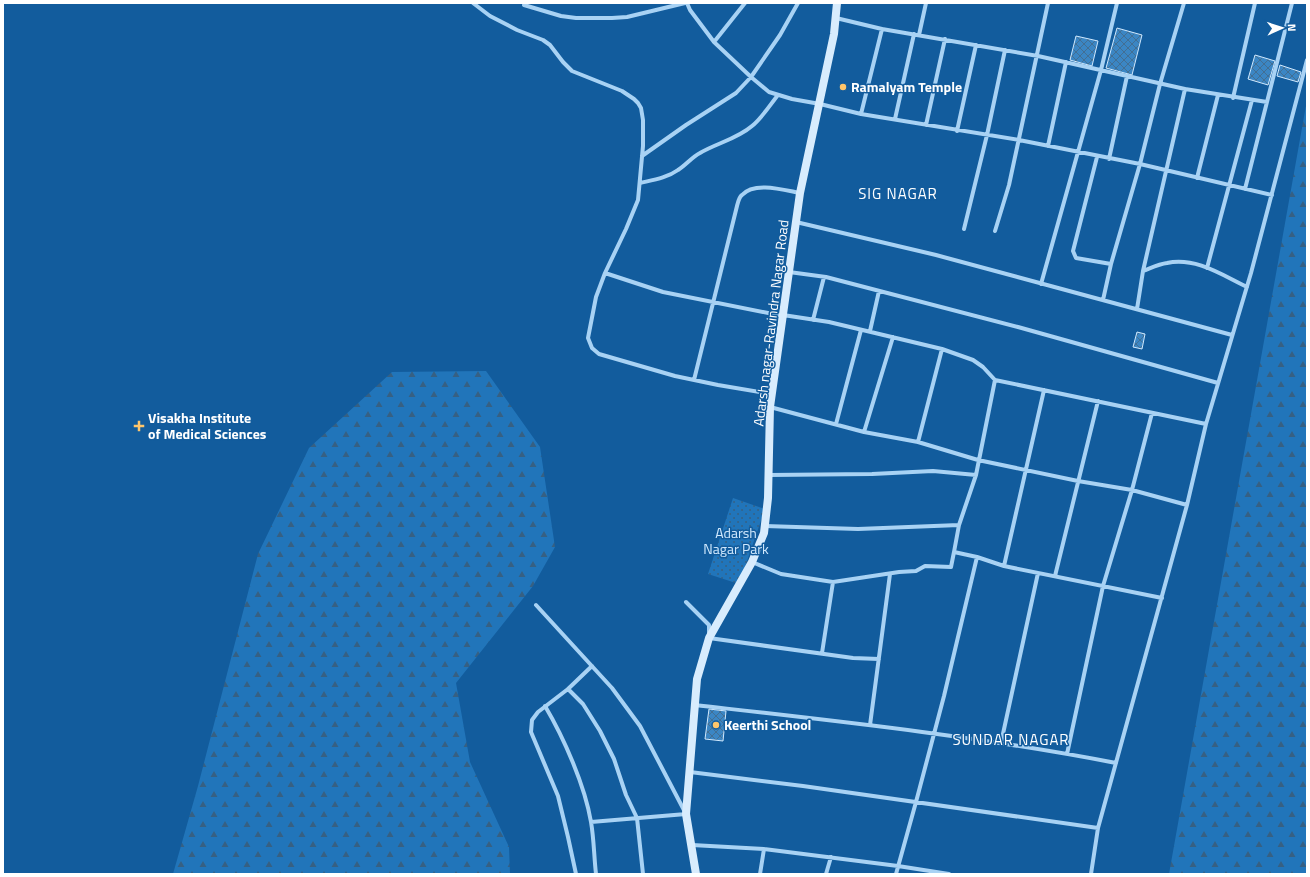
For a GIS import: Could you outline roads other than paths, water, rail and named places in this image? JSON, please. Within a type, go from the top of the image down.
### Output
[{"type":"street","points":[[473,3],[496,19],[517,30],[543,40],[550,45],[572,71],[622,91],[638,103],[641,108],[643,120],[642,156],[638,200],[605,273],[596,298],[588,338],[592,348],[599,354],[694,380],[772,394]]},
{"type":"street","points":[[524,5],[561,16],[576,18],[612,18],[627,17],[686,3],[714,42],[751,78],[769,92],[778,95],[861,114],[1019,140],[1097,157],[1140,164],[1272,195]]},
{"type":"street","points":[[714,42],[745,3]]},
{"type":"street","points":[[642,156],[686,125],[736,93],[751,78],[780,35],[798,3]]},
{"type":"street","name":"Adarsh nagar-Ravindra Nagar Road","points":[[696,874],[686,814],[697,679],[709,638],[752,562],[764,533],[768,498],[770,407],[800,193],[834,34],[837,3]]},
{"type":"street","points":[[920,35],[926,3]]},
{"type":"street","points":[[995,231],[1009,186],[1038,56],[1048,3]]},
{"type":"street","points":[[1041,284],[1101,70],[1117,3]]},
{"type":"street","points":[[1103,300],[1111,264],[1140,164],[1160,84],[1184,3]]},
{"type":"street","points":[[1234,98],[1255,3]]},
{"type":"street","points":[[1245,189],[1292,3]]},
{"type":"street","points":[[836,18],[882,29],[1038,56],[1185,89],[1234,98],[1267,102]]},
{"type":"street","points":[[861,114],[882,29]]},
{"type":"street","points":[[895,119],[914,34]]},
{"type":"street","points":[[926,125],[945,39]]},
{"type":"street","points":[[957,130],[976,45]]},
{"type":"street","points":[[964,229],[987,135],[1005,50]]},
{"type":"street","points":[[1091,874],[1098,828],[1187,505],[1206,424],[1247,287],[1307,60]]},
{"type":"street","points":[[1048,146],[1066,62]]},
{"type":"street","points":[[1109,159],[1127,76]]},
{"type":"street","points":[[1138,309],[1143,271],[1185,89]]},
{"type":"street","points":[[640,183],[669,175],[700,153],[742,133],[761,117],[778,95]]},
{"type":"street","points":[[1197,178],[1218,95]]},
{"type":"street","points":[[1206,268],[1252,100]]},
{"type":"street","points":[[1097,157],[1073,252],[1076,258],[1111,264]]},
{"type":"street","points":[[694,380],[741,195],[748,190],[757,188],[769,188],[800,193]]},
{"type":"street","points":[[796,222],[936,255],[1232,335]]},
{"type":"street","points":[[1143,271],[1166,263],[1189,262],[1206,268],[1247,287]]},
{"type":"street","points":[[789,272],[824,277],[879,291],[1018,327],[1218,383]]},
{"type":"street","points":[[605,273],[663,292],[713,303],[870,331],[942,349],[973,360],[983,367],[995,380],[1206,424]]},
{"type":"street","points":[[813,320],[824,277]]},
{"type":"street","points":[[870,331],[879,291]]},
{"type":"street","points":[[836,424],[860,330]]},
{"type":"street","points":[[864,432],[893,337]]},
{"type":"street","points":[[918,442],[942,349]]},
{"type":"street","points":[[752,562],[781,574],[834,582],[916,571],[925,566],[951,567],[959,525],[976,475],[995,380]]},
{"type":"street","points":[[1004,566],[1044,390]]},
{"type":"street","points":[[1055,576],[1098,401]]},
{"type":"street","points":[[770,407],[864,432],[918,442],[978,460],[1132,490],[1187,505]]},
{"type":"street","points":[[1068,754],[1103,586],[1132,490],[1152,413]]},
{"type":"street","points":[[769,475],[872,474],[933,471],[976,475]]},
{"type":"street","points":[[765,526],[858,528],[959,525]]},
{"type":"street","points":[[954,552],[977,557],[1004,566],[1162,598]]},
{"type":"street","points":[[896,874],[916,802],[977,557]]},
{"type":"street","points":[[1002,743],[1038,573]]},
{"type":"street","points":[[870,725],[890,574]]},
{"type":"street","points":[[822,654],[834,582]]},
{"type":"street","points":[[686,602],[709,625],[709,638],[853,658],[879,659]]},
{"type":"street","points":[[536,605],[612,688],[640,726],[686,814],[591,822]]},
{"type":"street","points":[[576,874],[558,796],[531,732],[532,720],[538,712],[568,689],[592,666]]},
{"type":"street","points":[[568,689],[583,704],[600,731],[614,759],[626,795],[637,818],[643,874]]},
{"type":"street","points":[[695,705],[870,725],[1002,743],[1116,763]]},
{"type":"street","points":[[545,706],[572,759],[586,803],[591,822],[596,874]]},
{"type":"street","points":[[690,772],[1098,828]]},
{"type":"street","points":[[691,845],[764,849],[950,874]]},
{"type":"street","points":[[760,874],[764,849]]},
{"type":"street","points":[[826,874],[831,857]]},
{"type":"place","name":"Ramalyam Temple","points":[[843,87]]},
{"type":"place","name":"Visakha Institute of Medical Sciences","points":[[139,426]]},
{"type":"place","name":"Keerthi School","points":[[716,725]]},
{"type":"district","name":"SIG NAGAR","points":[[898,194]]},
{"type":"district","name":"SUNDAR NAGAR","points":[[1011,740]]},
{"type":"park label","name":"Adarsh Nagar Park","points":[[736,542]]}]
